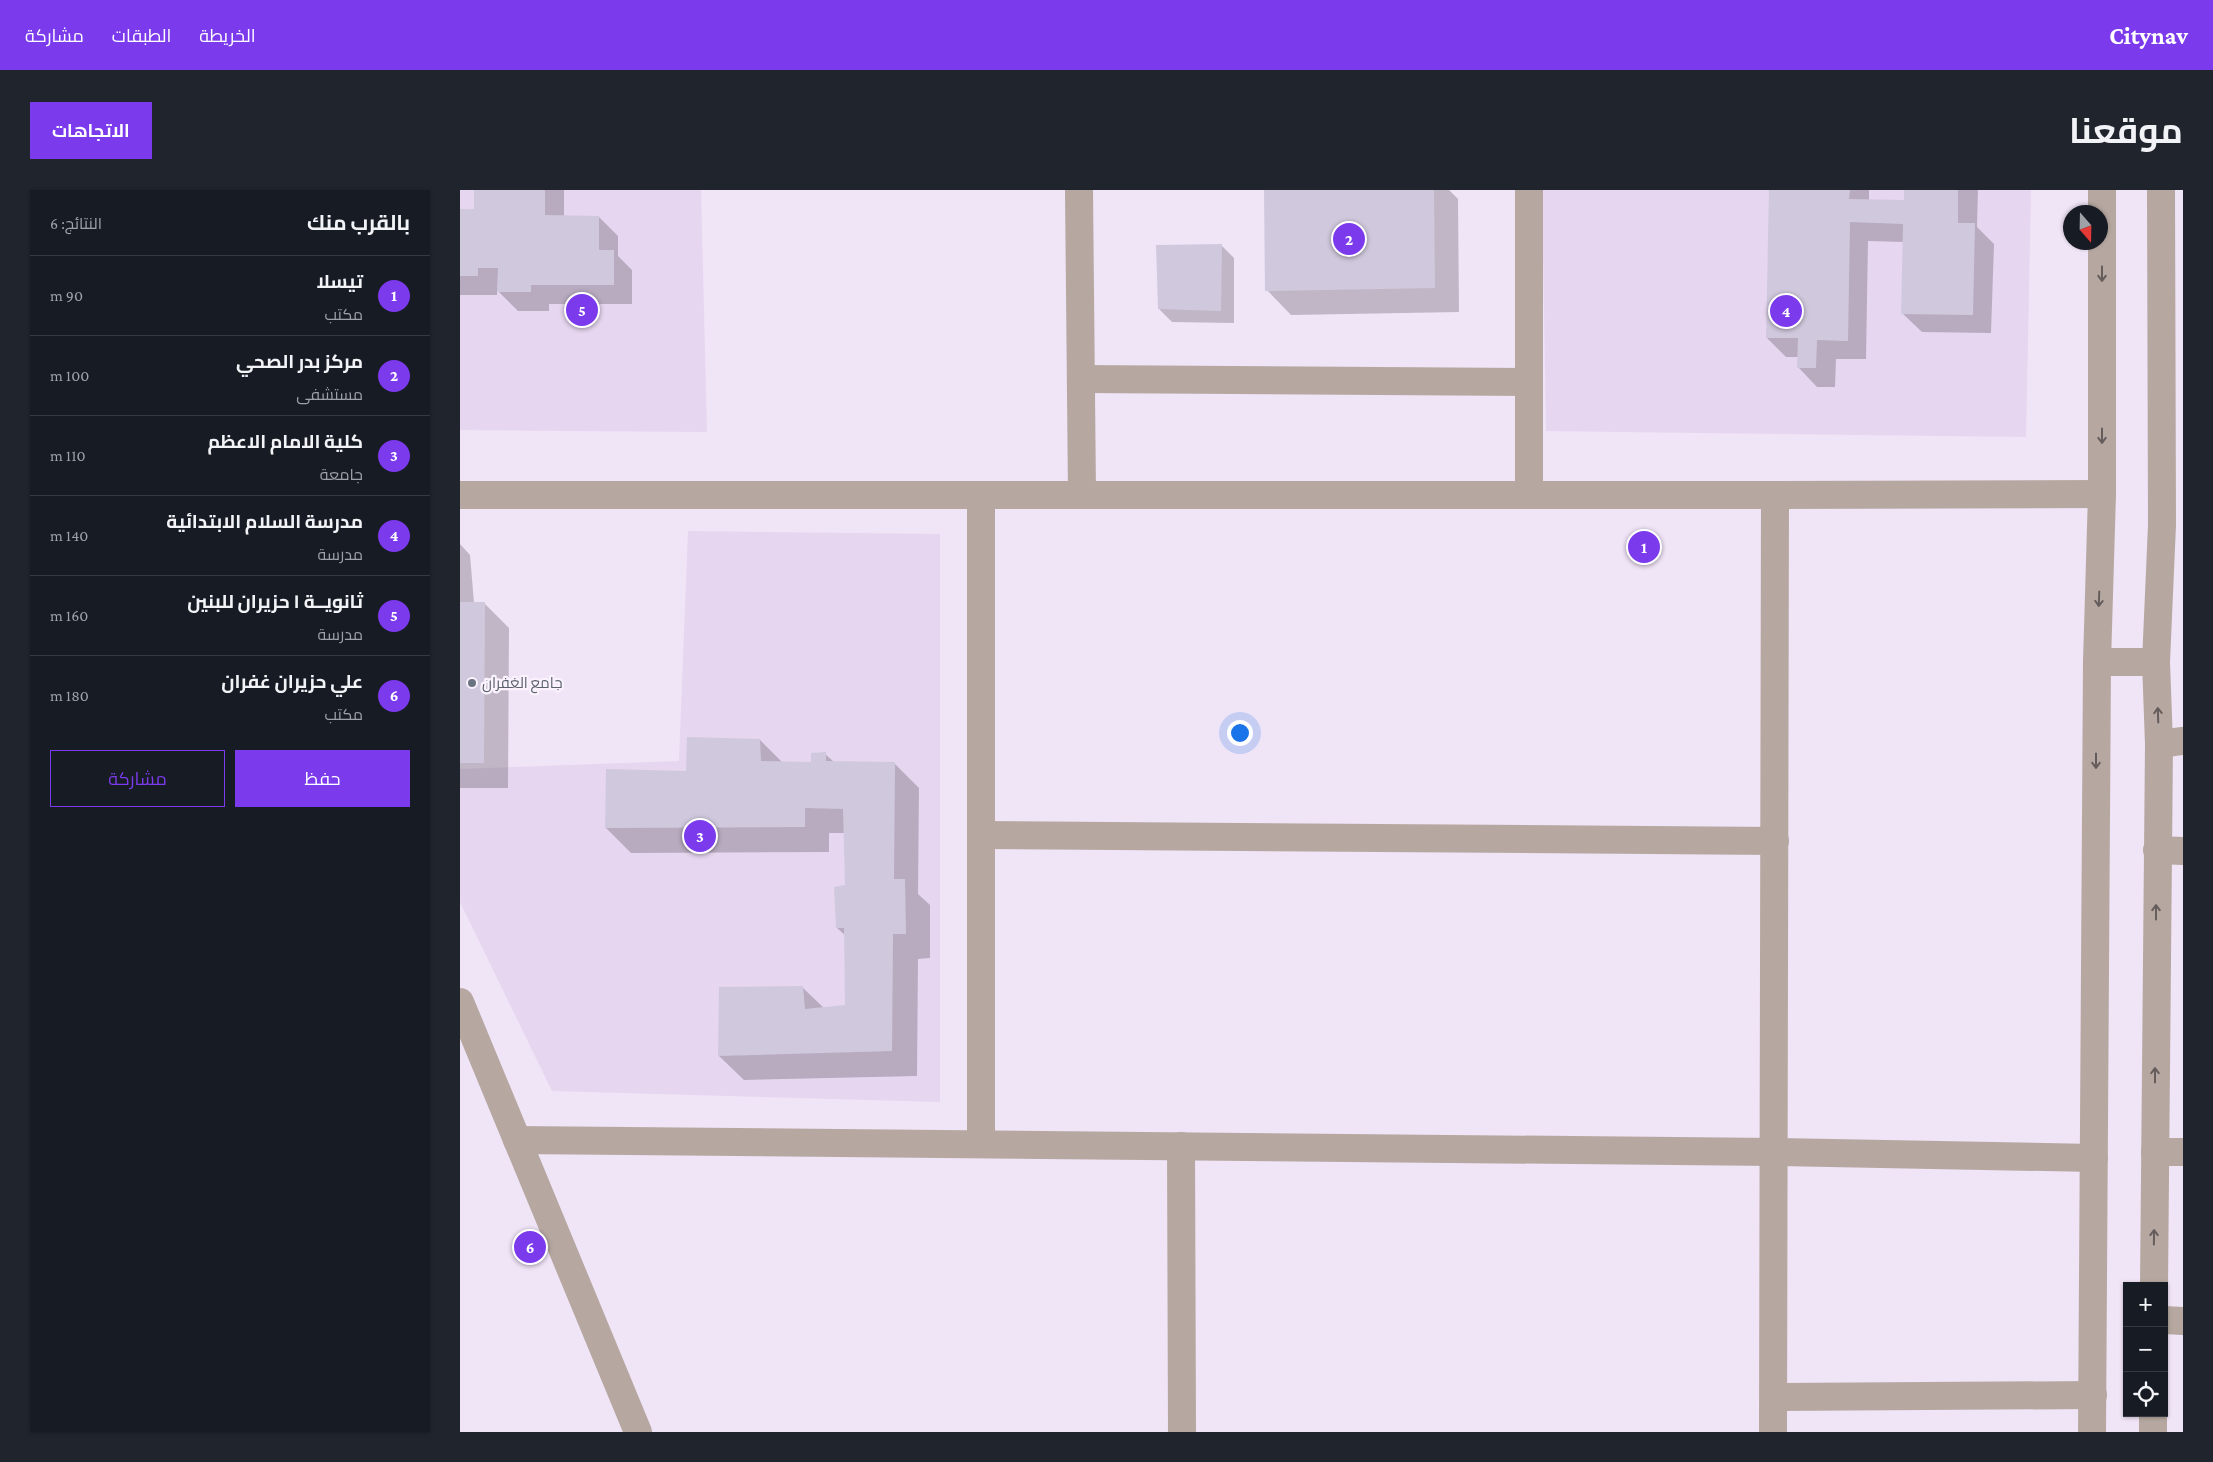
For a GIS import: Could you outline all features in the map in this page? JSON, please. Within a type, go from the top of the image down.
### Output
[{"type":"street","points":[[1079,190],[1082,495]]},
{"type":"street","points":[[1529,190],[1530,495]]},
{"type":"street","points":[[2092,1432],[2097,662],[2102,494],[2102,190]]},
{"type":"street","points":[[2154,1282],[2155,1152],[2170,851],[2171,743],[2156,662],[2172,525],[2172,280],[2161,190]]},
{"type":"street","points":[[1080,379],[1529,382]]},
{"type":"street","points":[[1773,1432],[1775,494]]},
{"type":"street","points":[[460,495],[2102,494]]},
{"type":"street","points":[[981,495],[981,1144]]},
{"type":"street","points":[[2097,662],[2156,662]]},
{"type":"street","points":[[981,835],[1775,841]]},
{"type":"street","points":[[460,1002],[638,1432]]},
{"type":"street","points":[[517,1140],[1774,1152],[2094,1158]]},
{"type":"street","points":[[1182,1146],[1182,1432]]},
{"type":"street","points":[[2155,1152],[2183,1152]]},
{"type":"street","points":[[2168,1320],[2183,1321]]},
{"type":"street","points":[[1774,1397],[2093,1395]]},
{"type":"street","points":[[2153,1417],[2153,1432]]},
{"type":"shaded area","points":[[460,190],[701,190],[707,432],[460,430]]},
{"type":"shaded area","points":[[1542,190],[2031,190],[2026,437],[1546,431]]},
{"type":"shaded area","points":[[688,531],[940,534],[940,1102],[552,1091],[460,902],[460,769],[679,761]]},
{"type":"building","points":[[474,190],[545,190],[545,215],[599,216],[599,250],[614,250],[614,285],[531,285],[531,292],[497,292],[498,268],[478,268],[478,276],[460,276],[460,209],[474,209]]},
{"type":"building","points":[[1264,190],[1434,190],[1435,288],[1265,291]]},
{"type":"building","points":[[1769,190],[1850,190],[1849,199],[1904,200],[1904,190],[1958,190],[1958,223],[1975,223],[1973,315],[1901,314],[1903,224],[1850,222],[1848,341],[1817,340],[1816,368],[1797,368],[1798,338],[1766,338]]},
{"type":"building","points":[[1222,244],[1221,311],[1158,309],[1156,245]]},
{"type":"building","name":"جامع الغفران","points":[[460,602],[485,602],[484,763],[460,763]]},
{"type":"building","points":[[687,737],[760,739],[761,761],[811,762],[811,753],[826,752],[826,761],[895,762],[894,879],[905,879],[906,934],[893,934],[892,1051],[718,1056],[719,987],[803,986],[805,1009],[845,1005],[844,928],[836,928],[834,887],[845,885],[843,809],[805,808],[805,827],[605,828],[606,769],[686,771]]},
{"type":"place","name":"مركز بدر الصحي","points":[[1349,239]]},
{"type":"place","name":"ثانويــة ١ حزيران للبنين","points":[[582,310]]},
{"type":"place","name":"مدرسة السلام الابتدائية","points":[[1786,311]]},
{"type":"place","name":"تيسلا","points":[[1644,547]]},
{"type":"place","name":"جامع الغفران","points":[[472,683]]},
{"type":"place","name":"كلية الامام الاعظم","points":[[700,836]]},
{"type":"place","name":"علي حزيران غفران","points":[[530,1247]]}]
